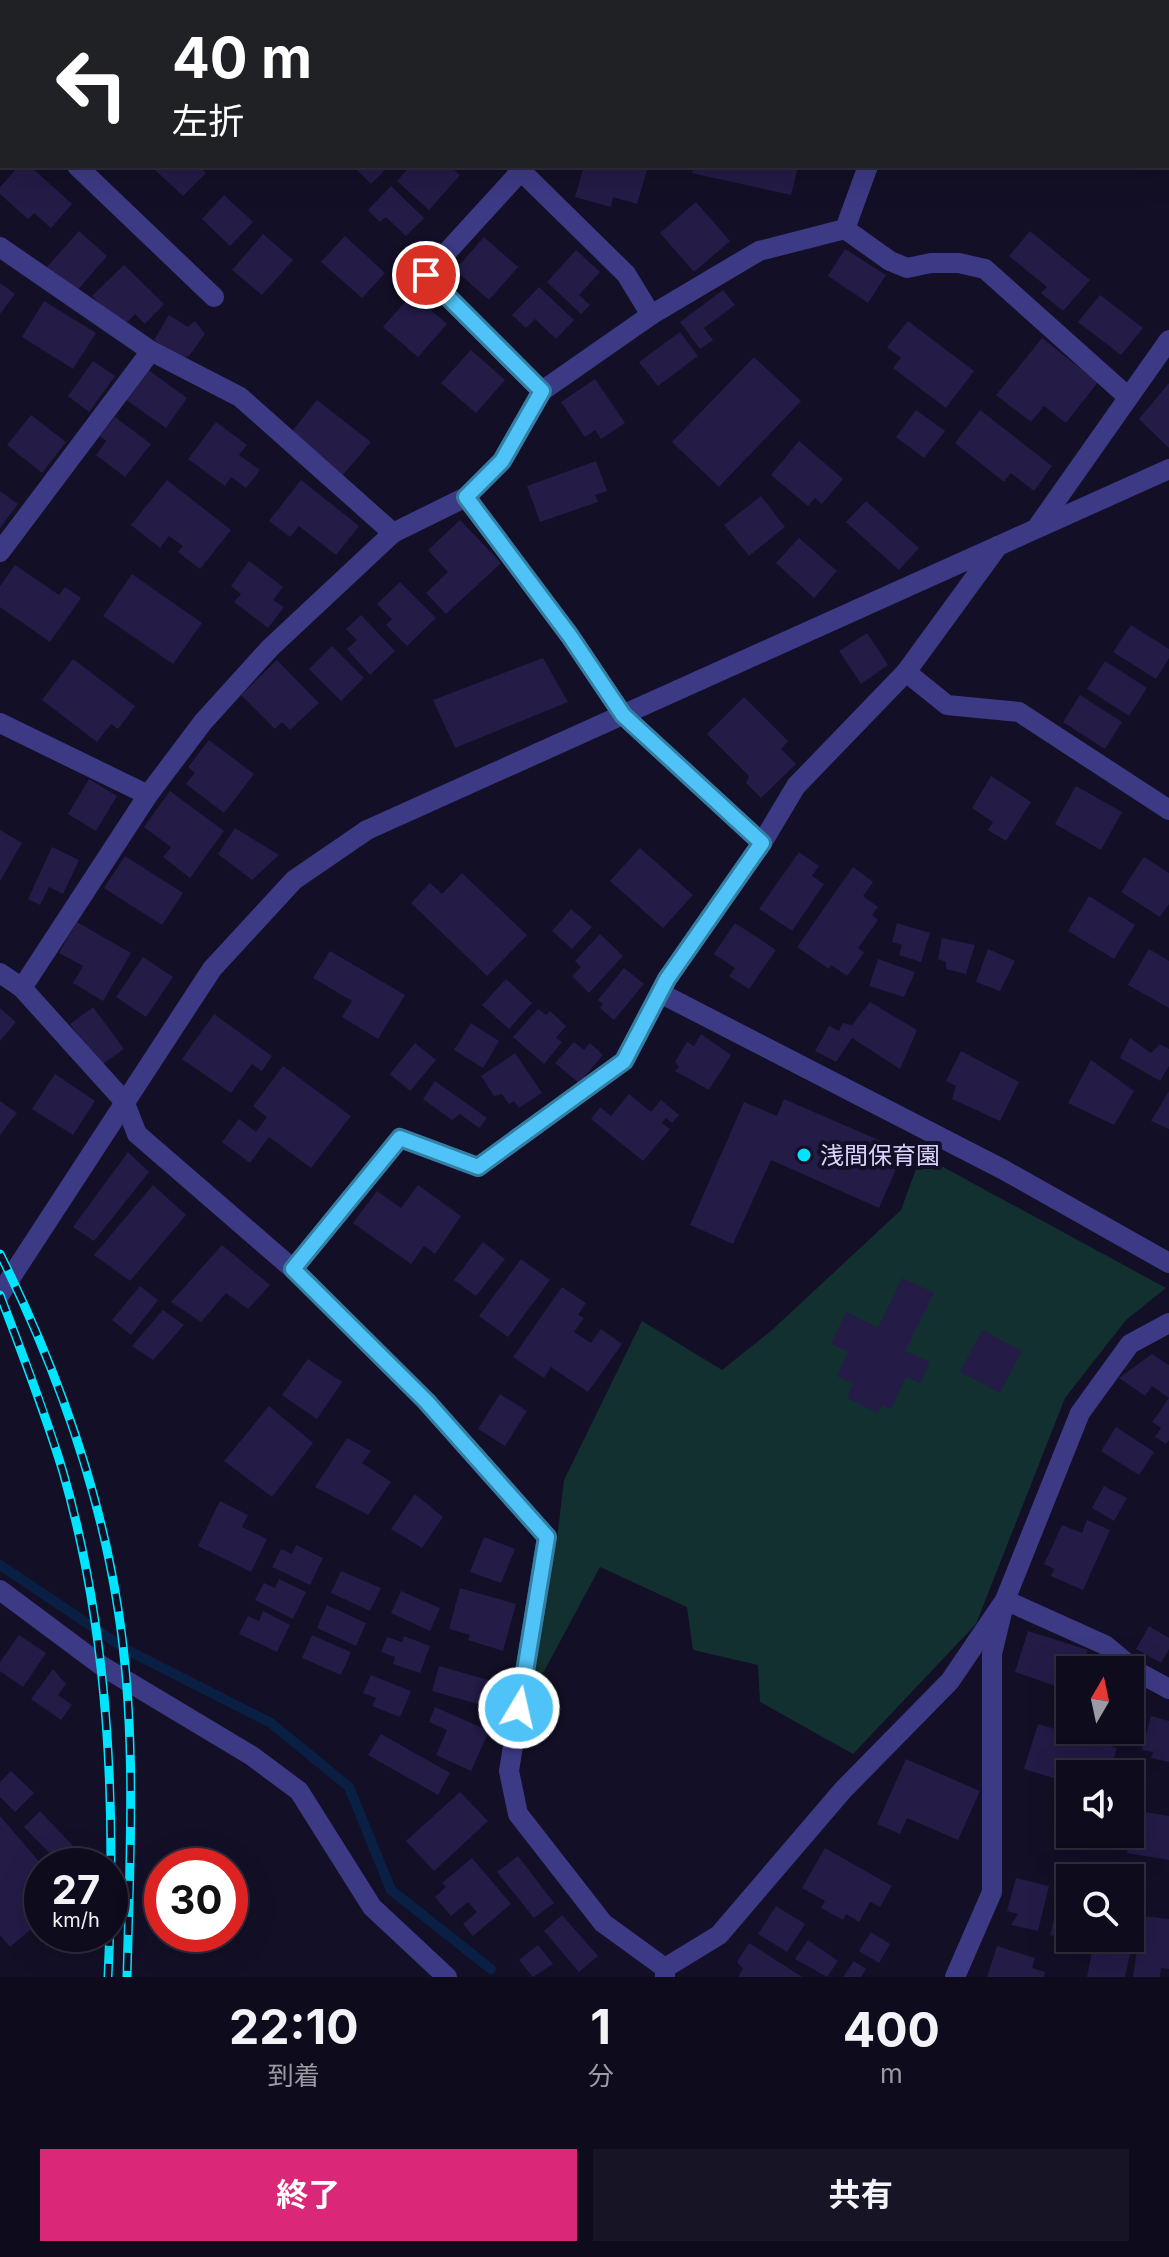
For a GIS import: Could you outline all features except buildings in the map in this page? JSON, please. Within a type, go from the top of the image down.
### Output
[{"type":"street","points":[[79,168],[214,297]]},
{"type":"street","points":[[542,391],[426,275],[519,168],[626,274],[651,315]]},
{"type":"street","points":[[845,229],[867,168]]},
{"type":"street","points":[[22,988],[148,795],[203,722],[270,648],[393,533],[466,497],[502,461],[542,391],[651,315],[759,251],[845,229],[890,261],[907,268],[931,263],[959,263],[985,269],[1127,396]]},
{"type":"street","points":[[0,247],[151,351],[240,397],[393,533]]},
{"type":"street","points":[[1038,526],[1169,340]]},
{"type":"street","points":[[0,552],[151,351]]},
{"type":"street","points":[[0,1294],[212,969],[294,880],[367,830],[1169,469]]},
{"type":"street","points":[[466,497],[570,636],[623,715],[762,843]]},
{"type":"street","points":[[293,1269],[400,1138],[478,1167],[624,1061],[660,993],[762,843],[796,786],[906,672],[998,546]]},
{"type":"street","points":[[906,672],[947,705],[1019,712],[1169,810]]},
{"type":"street","points":[[0,723],[148,795]]},
{"type":"street","points":[[0,973],[22,988],[124,1101],[137,1134],[293,1269],[426,1401],[547,1537],[509,1771],[518,1814],[603,1923],[665,1972],[719,1935],[843,1790],[950,1681],[1005,1600]]},
{"type":"street","points":[[660,993],[1004,1170],[1169,1263]]},
{"type":"street","points":[[955,1977],[992,1892],[992,1654],[1005,1600],[1080,1413],[1130,1344],[1169,1323]]},
{"type":"street","points":[[0,1590],[102,1666],[252,1756],[299,1791],[372,1907],[447,1977]]},
{"type":"street","points":[[1005,1600],[1105,1645],[1136,1671],[1169,1689]]},
{"type":"green space","points":[[921,1155],[1166,1288],[1126,1320],[1065,1398],[976,1624],[853,1754],[760,1702],[758,1665],[693,1650],[687,1607],[600,1567],[534,1690],[524,1677],[557,1539],[564,1480],[642,1321],[722,1370],[772,1330],[901,1210]]},
{"type":"waterway","points":[[0,1565],[127,1650],[271,1723],[349,1787],[391,1890],[491,1969]]},
{"type":"railway","points":[[0,1254],[39,1339],[72,1427],[110,1563],[124,1654],[130,1746],[127,1977]]},
{"type":"railway","points":[[0,1295],[63,1472],[91,1596],[100,1659],[110,1786],[108,1977]]},
{"type":"place","name":"浅間保育園","points":[[804,1155]]},
{"type":"route","points":[[426,275],[542,391],[502,461],[466,497],[570,636],[623,715],[762,843],[667,979],[624,1061],[478,1167],[400,1138],[293,1269],[426,1401],[547,1537],[519,1708]]}]
